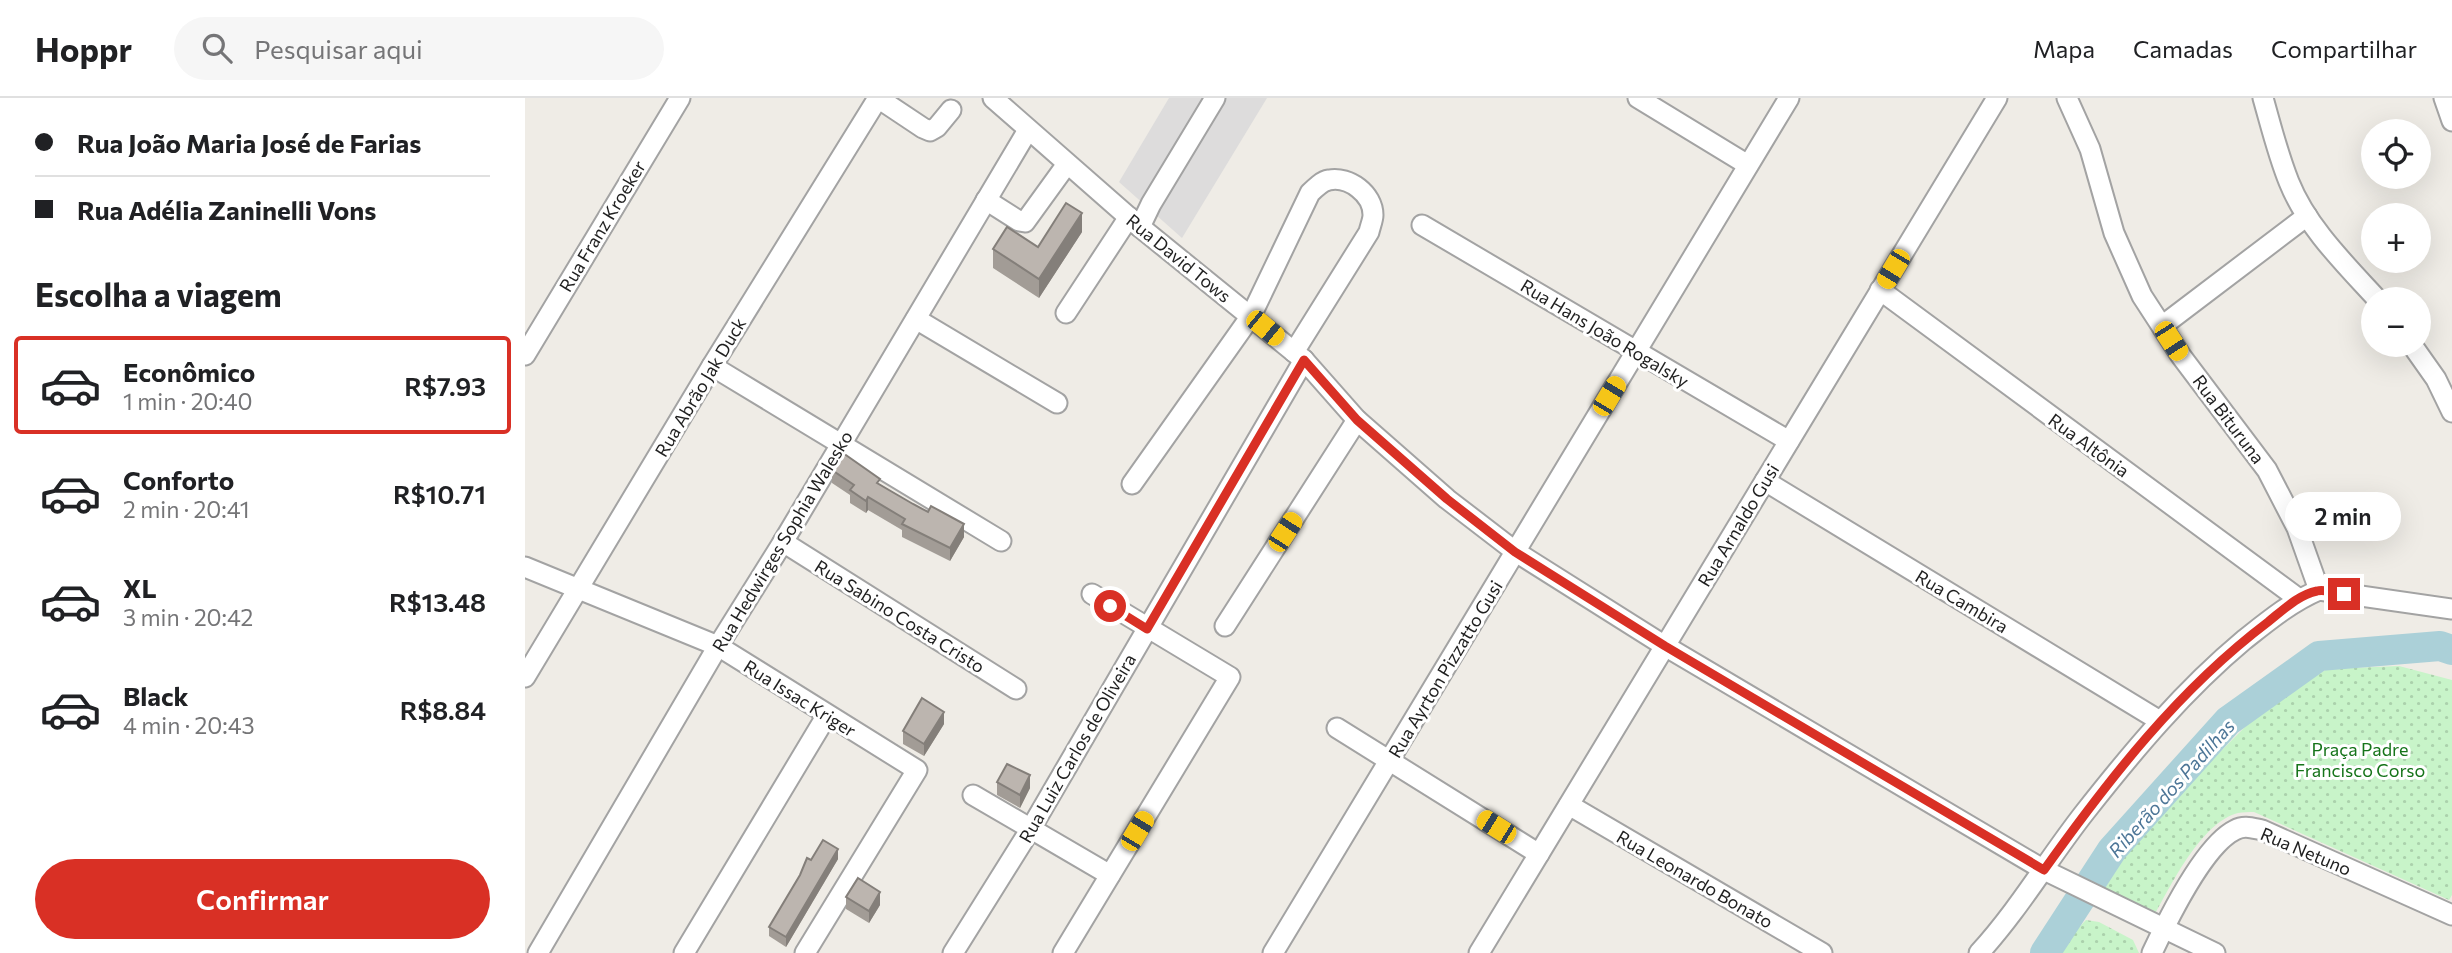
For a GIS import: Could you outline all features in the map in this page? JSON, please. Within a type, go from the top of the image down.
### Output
[{"type":"street","name":"Rua Franz Kroeker","points":[[525,355],[680,98]]},
{"type":"street","points":[[878,98],[930,131],[937,127],[951,110]]},
{"type":"street","name":"Rua Abrão Jak Duck","points":[[525,677],[712,366],[878,98]]},
{"type":"street","name":"Rua David Tows","points":[[993,98],[1135,222],[1299,356],[1357,420],[1447,499],[1515,552],[1665,646],[2044,870],[2215,953]]},
{"type":"street","points":[[1066,313],[1151,204],[1215,98]]},
{"type":"street","points":[[1638,98],[1748,166]]},
{"type":"street","name":"Rua Ayrton Pizzatto Gusi","points":[[1273,953],[1789,98]]},
{"type":"street","name":"Rua Arnaldo Gusi","points":[[1479,953],[1997,98]]},
{"type":"street","name":"Rua Bituruna","points":[[2067,98],[2090,149],[2114,233],[2142,296],[2267,470],[2297,528],[2319,590]]},
{"type":"street","points":[[2263,98],[2289,183],[2307,216],[2366,287]]},
{"type":"street","points":[[2444,98],[2452,121]]},
{"type":"street","name":"Rua Hedwirges Sophia Walesko","points":[[538,953],[1027,130]]},
{"type":"street","points":[[986,200],[1025,222],[1067,164]]},
{"type":"street","name":"Rua Luiz Carlos de Oliveira","points":[[953,953],[1030,830],[1147,629],[1369,232],[1373,215],[1370,200],[1352,183],[1329,180],[1310,193],[1251,316],[1132,484]]},
{"type":"street","points":[[2162,326],[2307,216]]},
{"type":"street","name":"Rua Hans João Rogalsky","points":[[1422,225],[1789,441]]},
{"type":"street","name":"Rua Altônia","points":[[1880,290],[2299,598]]},
{"type":"street","points":[[916,319],[1057,403]]},
{"type":"street","points":[[2420,357],[2436,379],[2452,412]]},
{"type":"street","points":[[712,366],[1001,541]]},
{"type":"street","points":[[1225,626],[1357,420]]},
{"type":"street","name":"Rua Cambira","points":[[1765,481],[2160,721]]},
{"type":"street","name":"Rua Sabino Costa Cristo","points":[[783,542],[1016,689]]},
{"type":"street","name":"Rua Issac Kriger","points":[[525,567],[718,646],[917,770],[805,953]]},
{"type":"street","points":[[1979,953],[2025,898],[2084,813],[2160,721],[2217,663],[2299,598],[2319,590],[2452,609]]},
{"type":"street","points":[[1063,953],[1230,677],[1091,594]]},
{"type":"street","points":[[684,953],[827,715]]},
{"type":"street","points":[[1337,728],[1539,854]]},
{"type":"street","points":[[973,795],[1110,875]]},
{"type":"street","name":"Rua Leonardo Bonato","points":[[1569,805],[1822,953]]},
{"type":"street","name":"Rua Netuno","points":[[2163,930],[2199,868],[2214,849],[2236,829],[2245,827],[2262,830],[2452,915]]},
{"type":"street","points":[[2152,953],[2163,930]]},
{"type":"shaded area","points":[[1169,98],[1267,98],[1182,238],[1119,182]]},
{"type":"green space","name":"Praça Padre Francisco Corso","points":[[2399,666],[2452,680],[2452,895],[2449,900],[2254,812],[2238,813],[2212,828],[2189,855],[2155,914],[2104,890],[2124,854],[2269,703],[2327,669]]},
{"type":"green space","points":[[2086,920],[2099,922],[2133,940],[2139,953],[2054,953]]},
{"type":"building","points":[[1066,203],[1082,213],[1039,279],[993,249],[1007,227],[1038,247]]},
{"type":"building","points":[[843,453],[880,479],[877,483],[928,512],[931,506],[964,524],[950,548],[902,524],[905,519],[868,497],[866,501],[850,490],[854,485],[832,470]]},
{"type":"building","points":[[922,698],[944,712],[924,744],[903,731]]},
{"type":"building","points":[[1007,764],[1030,775],[1020,795],[997,782]]},
{"type":"building","points":[[823,840],[838,849],[786,937],[769,927],[807,858],[811,860]]},
{"type":"building","points":[[858,878],[880,892],[869,911],[846,897]]},
{"type":"waterway","name":"Riberão dos Padilhas","points":[[2045,953],[2112,850],[2228,721],[2319,656],[2440,646],[2452,650]]},
{"type":"route","points":[[1110,606],[1147,629],[1304,360],[1357,420],[1447,499],[1515,552],[1665,646],[2044,870],[2084,813],[2160,721],[2217,663],[2299,598],[2319,590],[2344,594]]}]
